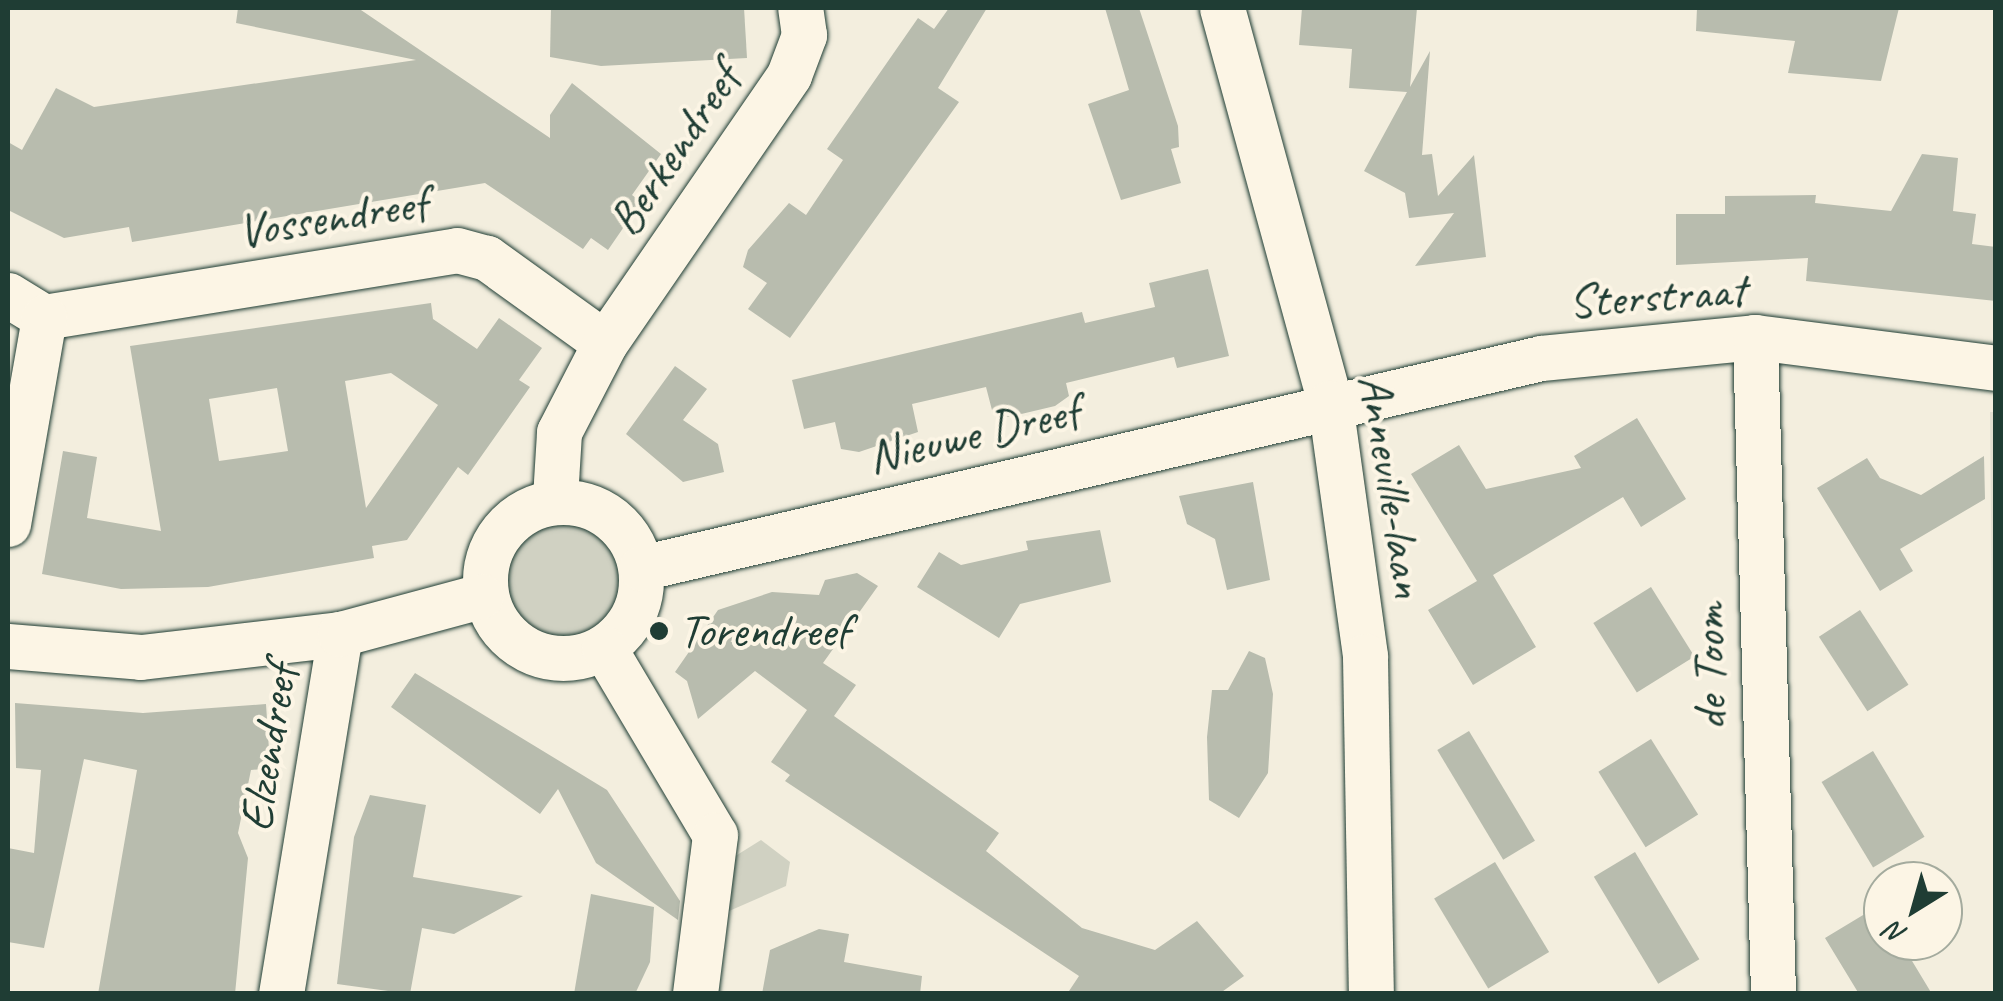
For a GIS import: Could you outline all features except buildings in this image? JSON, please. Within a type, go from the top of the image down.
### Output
[{"type":"street","name":"Berkendreef","points":[[605,343],[789,74],[804,34],[800,8]]},
{"type":"street","name":"Anneville-laan","points":[[1222,8],[1330,404],[1365,656],[1371,994]]},
{"type":"street","name":"Vossendreef","points":[[26,306],[457,250],[487,258],[605,343]]},
{"type":"street","points":[[8,524],[26,306]]},
{"type":"street","name":"Sterstraat","points":[[1330,404],[1542,358],[1755,338],[1996,368]]},
{"type":"street","name":"de Toom","points":[[1755,338],[1773,994]]},
{"type":"street","points":[[556,498],[559,432],[605,343]]},
{"type":"street","name":"Nieuwe Dreef","points":[[640,568],[1330,404]]},
{"type":"street","points":[[556,498],[623,526],[640,568],[634,616],[604,648],[568,659],[529,651],[481,596],[506,530],[556,498]]},
{"type":"street","name":"Elzendreef","points":[[281,994],[340,634],[481,596]]},
{"type":"street","points":[[8,646],[141,658],[340,634]]},
{"type":"street","points":[[604,648],[715,835],[718,858],[695,994]]},
{"type":"shaded area","points":[[1990,412],[1996,412],[1995,926],[1995,925]]},
{"type":"shaded area","points":[[565,519],[589,523],[608,537],[622,556],[626,580],[622,604],[608,623],[589,637],[565,641],[541,637],[522,623],[508,604],[504,580],[508,556],[522,537],[541,523]]},
{"type":"shaded area","points":[[761,840],[790,862],[786,886],[720,915],[729,860]]},
{"type":"place","name":"Torendreef","points":[[659,631]]}]
